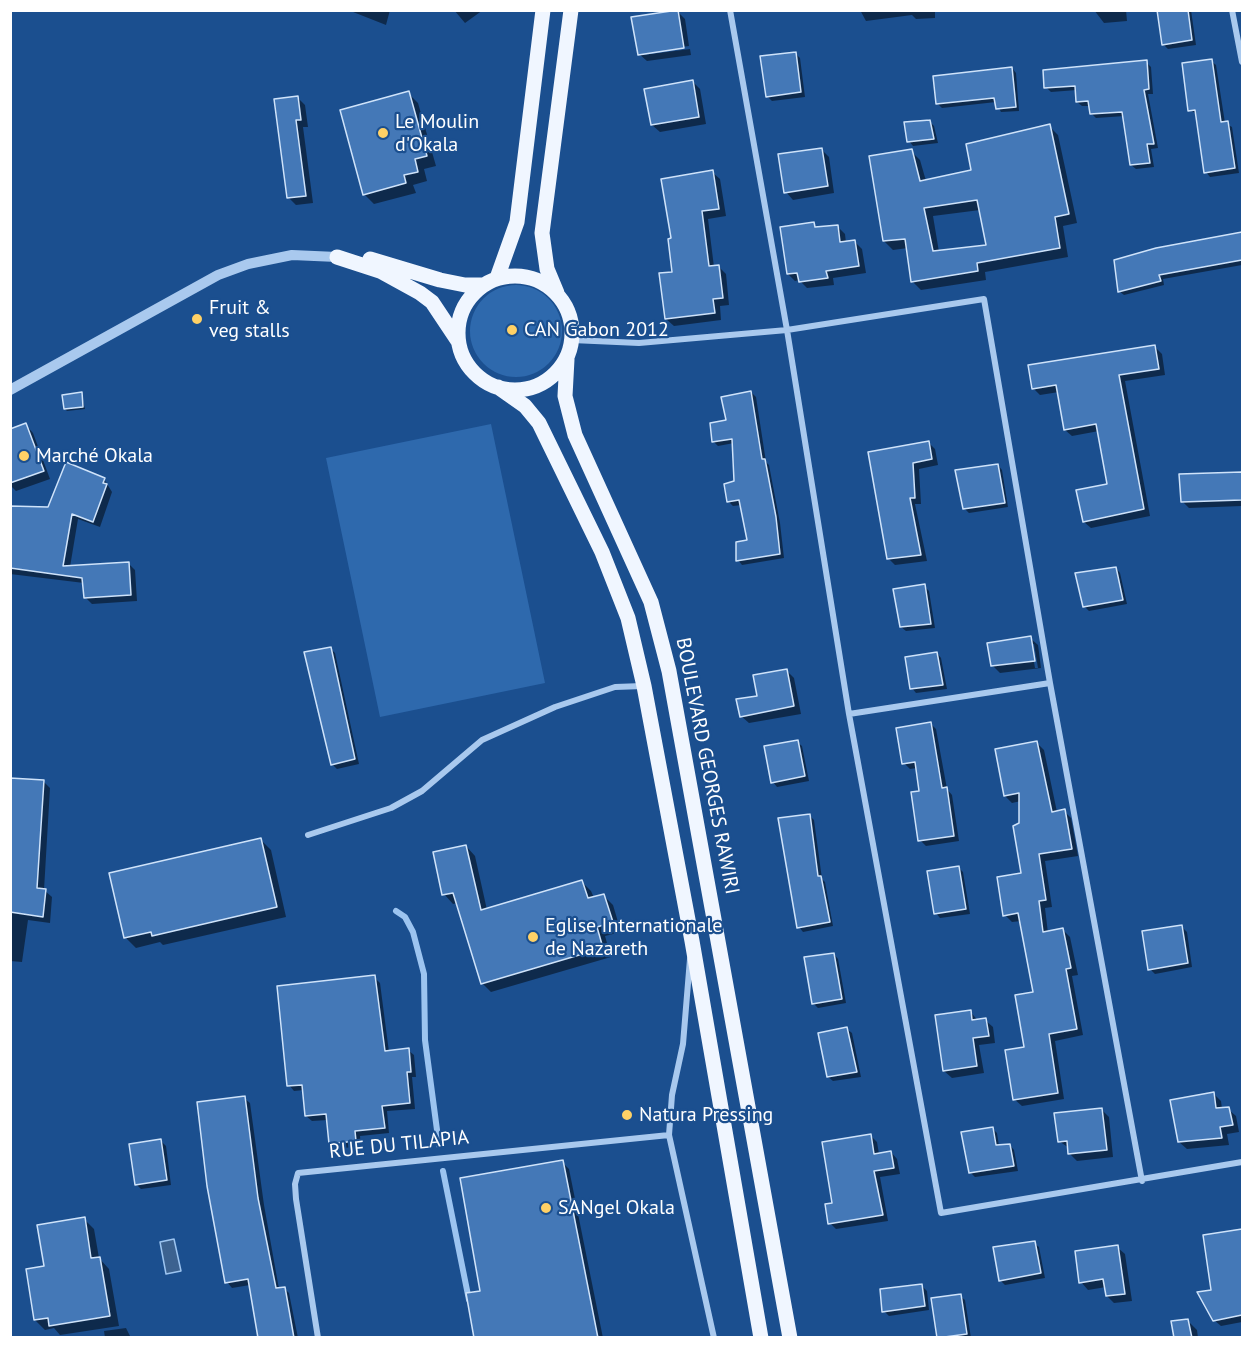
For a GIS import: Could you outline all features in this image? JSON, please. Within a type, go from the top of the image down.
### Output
[{"type":"main road","points":[[497,278],[517,222],[543,10]]},
{"type":"main road","points":[[337,257],[380,270],[432,302],[458,341],[471,370],[483,381],[498,387],[518,390],[538,386],[555,375],[567,359],[573,340],[569,315],[556,293],[547,269],[542,233],[571,10]]},
{"type":"main road","points":[[337,257],[365,258],[449,282],[483,285]]},
{"type":"main road","points":[[458,341],[458,325],[462,310],[471,296],[483,285],[497,278],[513,275],[529,277],[544,283],[556,293]]},
{"type":"main road","name":"BOULEVARD GEORGES RAWIRI","points":[[567,359],[565,396],[575,435],[651,602],[669,671],[790,1338]]},
{"type":"main road","points":[[498,387],[525,406],[539,423],[565,474],[628,618],[644,686],[692,941],[761,1338]]},
{"type":"street","points":[[729,10],[787,330],[849,714],[941,1213],[1142,1181],[1242,1162]]},
{"type":"street","points":[[1232,10],[1242,62]]},
{"type":"street","points":[[10,390],[218,275],[248,264],[292,255],[337,257]]},
{"type":"street","points":[[573,340],[639,343],[787,330],[984,299],[1050,683],[1142,1181]]},
{"type":"street","points":[[849,714],[1050,683]]},
{"type":"street","points":[[308,835],[391,808],[422,791],[482,740],[555,707],[615,687],[644,686]]},
{"type":"street","points":[[692,941],[685,998],[683,1044],[672,1095],[669,1135],[714,1338]]},
{"type":"street","name":"RUE DU TILAPIA","points":[[318,1338],[296,1199],[295,1184],[298,1173],[669,1135]]},
{"type":"shaded area","points":[[516,285],[542,293],[554,305],[562,331],[554,357],[542,369],[516,377],[490,369],[478,357],[470,331],[478,305],[490,293]]},
{"type":"shaded area","points":[[491,424],[545,683],[380,717],[326,458]]},
{"type":"shaded area","points":[[174,1239],[181,1271],[166,1274],[160,1242]]},
{"type":"building","points":[[678,10],[684,48],[638,55],[631,17]]},
{"type":"building","points":[[1157,10],[1188,10],[1192,40],[1162,45]]},
{"type":"building","points":[[796,52],[801,92],[766,97],[760,56]]},
{"type":"building","points":[[1212,59],[1221,122],[1228,121],[1235,168],[1204,173],[1195,110],[1188,111],[1182,63]]},
{"type":"building","points":[[1147,60],[1149,89],[1144,90],[1154,144],[1147,144],[1150,163],[1130,165],[1122,112],[1090,114],[1088,101],[1076,102],[1075,86],[1044,88],[1043,70]]},
{"type":"building","points":[[1012,67],[1016,107],[996,109],[994,98],[936,104],[933,76]]},
{"type":"building","points":[[693,80],[699,117],[651,125],[644,89]]},
{"type":"building","name":"Le Moulin d'Okala","points":[[409,91],[427,156],[415,159],[418,172],[404,175],[406,183],[363,195],[340,110]]},
{"type":"building","points":[[298,96],[301,120],[296,120],[306,196],[287,198],[274,99]]},
{"type":"building","points":[[930,120],[934,139],[907,142],[904,122]]},
{"type":"building","points":[[1050,124],[1069,214],[1055,217],[1060,248],[977,263],[978,271],[911,282],[905,239],[883,241],[869,156],[912,149],[920,181],[971,170],[966,144]],"holes":[[[977,200],[986,245],[933,251],[924,208]]]},
{"type":"building","points":[[822,148],[828,186],[784,193],[778,154]]},
{"type":"building","points":[[713,170],[719,209],[702,211],[709,266],[719,265],[723,298],[713,299],[715,313],[665,319],[659,273],[672,272],[668,239],[671,238],[661,179]]},
{"type":"building","points":[[814,222],[815,227],[838,225],[840,242],[855,240],[859,266],[826,271],[828,278],[799,282],[797,273],[787,274],[780,227]]},
{"type":"building","points":[[1242,232],[1242,260],[1159,275],[1161,281],[1118,292],[1114,260],[1156,248]]},
{"type":"building","points":[[1155,345],[1159,369],[1119,375],[1144,509],[1083,522],[1076,490],[1107,484],[1096,424],[1064,430],[1056,385],[1032,389],[1028,365]]},
{"type":"building","points":[[751,391],[762,459],[765,459],[776,517],[780,554],[736,561],[736,542],[747,540],[739,500],[727,502],[724,484],[734,481],[732,439],[712,442],[710,423],[726,420],[721,397]]},
{"type":"building","points":[[82,392],[83,407],[64,409],[62,395]]},
{"type":"building","name":"Marché Okala","points":[[26,423],[44,471],[10,483],[10,429]]},
{"type":"building","points":[[929,441],[932,459],[913,463],[915,498],[910,498],[921,555],[887,559],[868,452]]},
{"type":"building","points":[[66,462],[105,478],[103,483],[107,484],[93,522],[72,514],[63,566],[129,562],[131,595],[84,598],[82,578],[10,568],[10,506],[48,507]]},
{"type":"building","points":[[998,464],[1005,503],[963,509],[955,470]]},
{"type":"building","points":[[1242,472],[1242,500],[1181,502],[1179,474]]},
{"type":"building","points":[[1116,567],[1123,600],[1083,607],[1075,573]]},
{"type":"building","points":[[925,584],[931,624],[900,627],[893,589]]},
{"type":"building","points":[[1031,636],[1035,661],[991,666],[987,643]]},
{"type":"building","points":[[331,647],[355,759],[331,765],[304,652]]},
{"type":"building","points":[[937,652],[943,685],[910,689],[905,657]]},
{"type":"building","points":[[787,669],[794,706],[740,717],[736,699],[757,696],[753,675]]},
{"type":"building","points":[[931,722],[942,788],[947,787],[954,836],[918,841],[911,792],[919,791],[915,762],[902,764],[896,728]]},
{"type":"building","points":[[798,740],[805,776],[771,783],[764,746]]},
{"type":"building","points":[[1037,741],[1052,812],[1065,809],[1072,849],[1039,854],[1046,900],[1039,901],[1043,932],[1063,928],[1071,968],[1066,969],[1077,1029],[1049,1034],[1058,1093],[1013,1100],[1005,1050],[1024,1047],[1015,995],[1033,992],[1018,913],[1003,916],[997,877],[1021,873],[1013,826],[1019,823],[1019,793],[1004,796],[995,749]]},
{"type":"building","points":[[10,778],[44,780],[37,888],[46,889],[43,917],[10,912]]},
{"type":"building","points":[[810,814],[818,876],[821,876],[830,922],[797,928],[778,818]]},
{"type":"building","points":[[261,838],[277,907],[152,936],[151,932],[124,938],[109,873]]},
{"type":"building","name":"Eglise Internationale de Nazareth","points":[[466,845],[481,910],[582,880],[588,898],[604,894],[613,922],[597,927],[603,948],[481,984],[453,893],[442,895],[433,852]]},
{"type":"building","points":[[959,866],[966,909],[934,914],[927,871]]},
{"type":"building","points":[[1182,925],[1188,963],[1148,970],[1142,931]]},
{"type":"building","points":[[834,953],[842,999],[812,1004],[804,957]]},
{"type":"building","points":[[375,975],[385,1051],[409,1048],[411,1072],[407,1072],[410,1103],[382,1106],[385,1128],[355,1131],[356,1141],[329,1144],[326,1114],[305,1116],[302,1085],[287,1086],[277,986]]},
{"type":"building","points":[[971,1010],[972,1020],[986,1018],[989,1036],[973,1038],[977,1066],[943,1071],[935,1015]]},
{"type":"building","points":[[847,1027],[857,1072],[827,1077],[818,1033]]},
{"type":"building","points":[[1214,1092],[1216,1108],[1229,1107],[1233,1125],[1220,1127],[1222,1138],[1178,1142],[1170,1100]]},
{"type":"building","points":[[245,1096],[258,1198],[276,1288],[285,1287],[294,1338],[258,1338],[248,1279],[225,1283],[207,1186],[197,1102]]},
{"type":"building","points":[[1102,1108],[1107,1150],[1068,1154],[1067,1141],[1058,1142],[1054,1113]]},
{"type":"building","points":[[993,1127],[996,1145],[1010,1144],[1014,1166],[969,1173],[961,1132]]},
{"type":"building","points":[[871,1134],[874,1154],[891,1151],[894,1168],[874,1171],[883,1215],[828,1224],[825,1204],[832,1203],[822,1142]]},
{"type":"building","points":[[161,1139],[167,1180],[135,1185],[129,1144]]},
{"type":"building","points":[[563,1160],[598,1338],[474,1338],[466,1293],[480,1291],[460,1178]]},
{"type":"building","points":[[85,1217],[91,1258],[100,1257],[110,1316],[49,1326],[48,1318],[34,1320],[26,1269],[44,1266],[37,1225]]},
{"type":"building","points":[[1242,1229],[1242,1315],[1213,1321],[1197,1292],[1211,1290],[1203,1235]]},
{"type":"building","points":[[1035,1241],[1041,1273],[999,1281],[993,1247]]},
{"type":"building","points":[[1118,1245],[1125,1294],[1106,1296],[1103,1279],[1079,1283],[1075,1251]]},
{"type":"building","points":[[922,1284],[925,1306],[882,1312],[880,1289]]},
{"type":"building","points":[[961,1294],[967,1334],[937,1338],[931,1298]]},
{"type":"building","points":[[1188,1319],[1192,1338],[1174,1338],[1171,1321]]},
{"type":"waterway","points":[[396,911],[405,917],[413,932],[424,974],[425,1040],[439,1145]]},
{"type":"waterway","points":[[443,1171],[469,1300]]},
{"type":"place","name":"Le Moulin d'Okala","points":[[383,133]]},
{"type":"place","name":"Fruit & veg stalls","points":[[197,319]]},
{"type":"place","name":"CAN Gabon 2012","points":[[512,330]]},
{"type":"place","name":"Marché Okala","points":[[24,456]]},
{"type":"place","name":"Eglise Internationale de Nazareth","points":[[533,937]]},
{"type":"place","name":"Natura Pressing","points":[[627,1115]]},
{"type":"place","name":"SANgel Okala","points":[[546,1208]]}]
